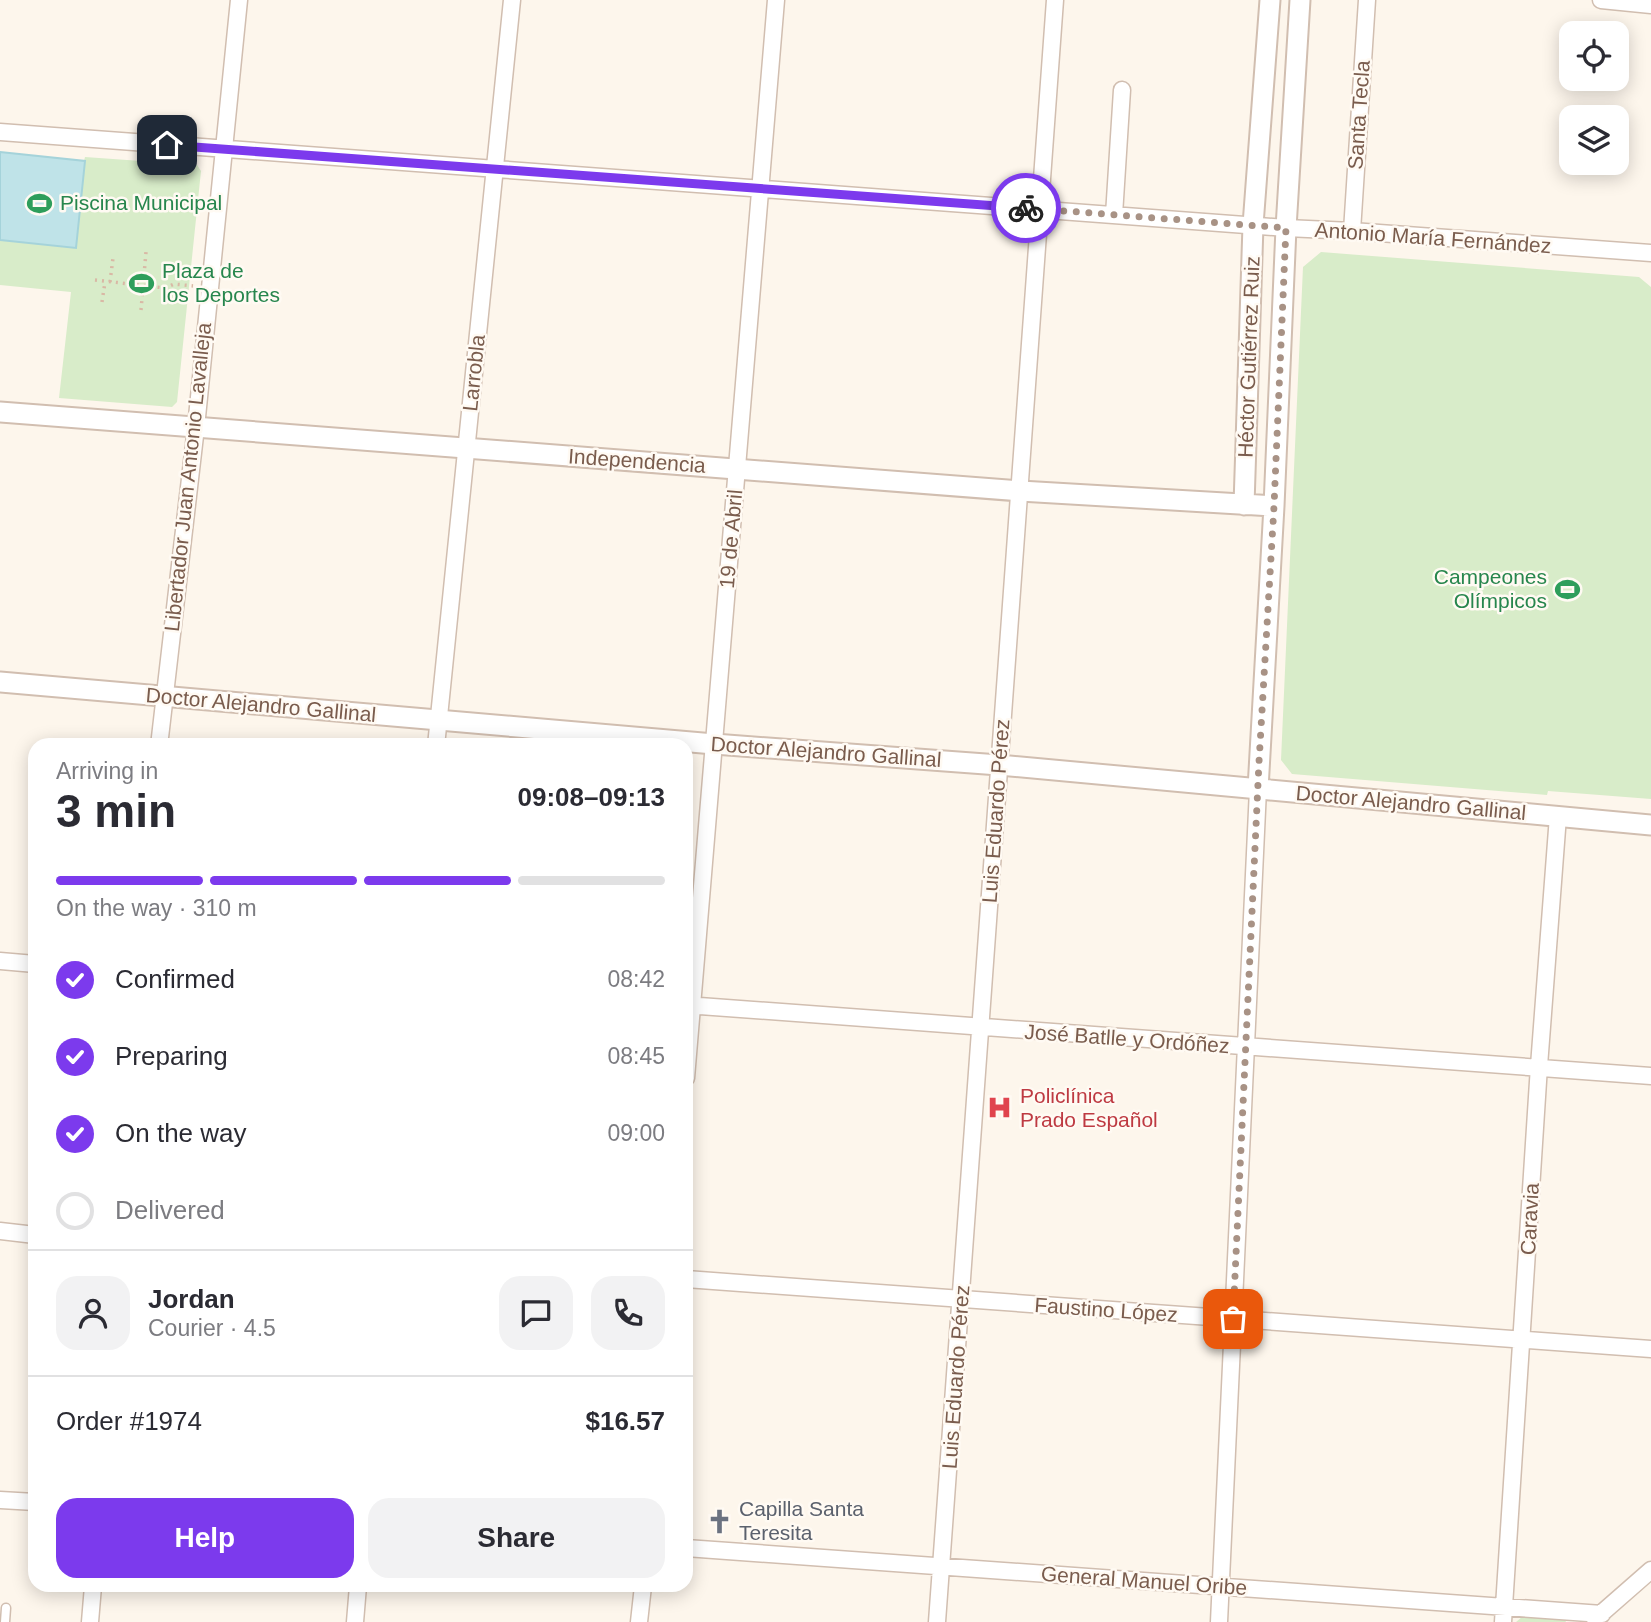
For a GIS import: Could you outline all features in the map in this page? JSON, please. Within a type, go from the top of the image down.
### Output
[{"type":"street","name":"Libertador Juan Antonio Lavalleja","points":[[160,738],[196,427],[239,0]]},
{"type":"street","name":"Larrobla","points":[[437,738],[512,0]]},
{"type":"street","name":"19 de Abril","points":[[693,964],[776,0]]},
{"type":"street","name":"Luis Eduardo Pérez","points":[[937,1622],[1055,0]]},
{"type":"street","name":"Héctor Gutiérrez Ruiz","points":[[1244,505],[1253,225],[1270,0]]},
{"type":"street","points":[[1219,1622],[1286,228],[1300,0]]},
{"type":"street","name":"Santa Tecla","points":[[1352,231],[1367,0]]},
{"type":"street","points":[[1601,0],[1651,5]]},
{"type":"street","points":[[1114,215],[1122,90]]},
{"type":"street","name":"Antonio María Fernández","points":[[0,132],[1651,253]]},
{"type":"street","name":"Independencia","points":[[0,412],[1020,491],[1274,506]]},
{"type":"street","name":"Doctor Alejandro Gallinal","points":[[0,682],[645,738]]},
{"type":"street","name":"Doctor Alejandro Gallinal","points":[[693,742],[999,765],[1651,825]]},
{"type":"street","name":"Caravia","points":[[1503,1614],[1558,816]]},
{"type":"street","points":[[0,961],[28,963]]},
{"type":"street","name":"José Batlle y Ordóñez","points":[[693,1006],[1651,1076]]},
{"type":"street","points":[[0,1231],[28,1234]]},
{"type":"street","name":"Faustino López","points":[[693,1280],[1651,1349]]},
{"type":"street","points":[[0,1500],[28,1502]]},
{"type":"street","name":"General Manuel Oribe","points":[[693,1549],[1221,1587],[1503,1614],[1597,1618]]},
{"type":"street","points":[[1597,1618],[1651,1570]]},
{"type":"street","points":[[90,1622],[92,1592]]},
{"type":"street","points":[[355,1622],[358,1592]]},
{"type":"street","points":[[639,1622],[642,1592]]},
{"type":"lane","points":[[5,1622],[6,1608]]},
{"type":"path","points":[[141,310],[146,252]]},
{"type":"path","points":[[102,302],[113,258]]},
{"type":"path","points":[[95,280],[165,288],[174,284],[209,288]]},
{"type":"green space","name":"Plaza de los Deportes","points":[[0,152],[84,161],[85,157],[197,165],[201,171],[177,402],[172,407],[59,398],[71,292],[0,285]]},
{"type":"green space","points":[[1321,252],[1639,277],[1651,287],[1651,799],[1548,791],[1547,795],[1292,774],[1281,760],[1303,267]]},
{"type":"green space","points":[[1522,1617],[1564,1618],[1566,1622],[1516,1622]]},
{"type":"water","name":"Piscina Municipal","points":[[0,152],[85,161],[76,248],[0,240]]},
{"type":"way so far","points":[[1026,208],[1286,228],[1233,1319]]},
{"type":"place","name":"Piscina Municipal","points":[[40,203]]},
{"type":"place","name":"Plaza de los Deportes","points":[[142,283]]},
{"type":"place","name":"Campeones Olímpicos","points":[[1567,589]]},
{"type":"place","name":"Policlínica Prado Español","points":[[1000,1108]]},
{"type":"place","name":"Capilla Santa Teresita","points":[[719,1521]]},
{"type":"route","points":[[167,145],[1026,208]]}]
